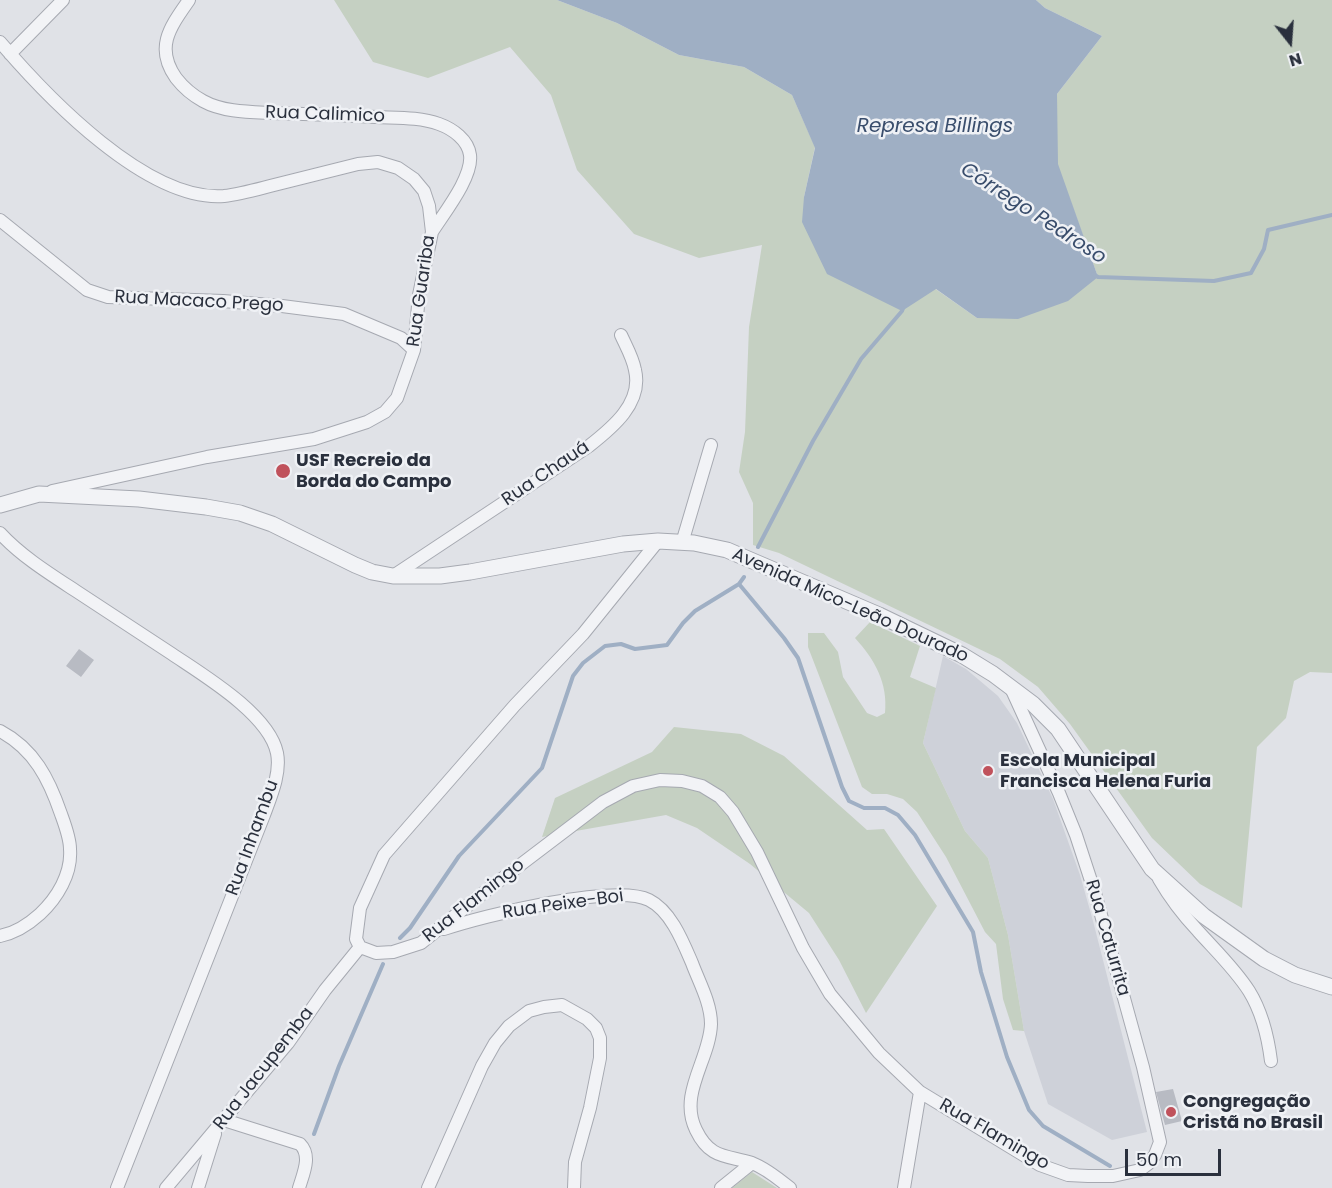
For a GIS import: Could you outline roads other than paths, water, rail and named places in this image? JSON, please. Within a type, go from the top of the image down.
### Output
[{"type":"street","points":[[10,54],[63,0]]},
{"type":"street","name":"Rua Calimico","points":[[189,0],[172,24],[166,38],[165,52],[170,70],[183,87],[205,102],[237,111],[401,118],[438,123],[454,131],[464,140],[470,153],[470,164],[460,188],[432,232]]},
{"type":"street","name":"Rua Guariba","points":[[0,42],[67,111],[92,133],[136,169],[171,186],[224,196],[358,164],[378,162],[398,168],[414,179],[424,191],[429,206],[432,232],[420,295],[414,350],[397,398],[385,412],[367,422],[314,438],[207,457],[39,494]]},
{"type":"street","name":"Rua Macaco Prego","points":[[0,220],[87,290],[108,297],[223,301],[344,314],[401,338],[414,350]]},
{"type":"street","name":"Rua Chauá","points":[[393,576],[590,446],[612,428],[627,410],[635,388],[636,371],[621,335]]},
{"type":"street","points":[[682,543],[711,445]]},
{"type":"street","name":"Avenida Mico-Leão Dourado","points":[[0,504],[39,494],[139,499],[240,513],[272,524],[355,565],[372,572],[393,576],[440,576],[595,548],[658,541],[727,550],[879,615],[962,655],[1011,688],[1046,715],[1058,729],[1152,869],[1204,916],[1264,959],[1295,975],[1332,987]]},
{"type":"street","name":"Rua Inhambu","points":[[0,533],[40,567],[218,685],[256,718],[271,736],[277,752],[274,788],[117,1188]]},
{"type":"street","points":[[360,947],[356,939],[360,908],[384,855],[514,705],[583,634],[658,541]]},
{"type":"street","name":"Rua Caturrita","points":[[1011,688],[1076,834],[1095,893],[1143,1067],[1160,1143]]},
{"type":"street","points":[[1035,740],[1037,726],[1046,715]]},
{"type":"street","points":[[0,731],[11,737],[39,764],[53,791],[66,827],[70,850],[68,869],[62,886],[48,906],[30,923],[0,936]]},
{"type":"street","name":"Rua Flamingo","points":[[360,947],[376,953],[393,952],[421,943],[603,802],[633,786],[660,780],[682,781],[702,786],[720,797],[733,812],[757,852],[803,948],[830,994],[879,1053],[920,1092],[1040,1165],[1068,1175],[1113,1176],[1140,1170],[1155,1155],[1160,1143]]},
{"type":"street","points":[[1152,869],[1169,897],[1250,992],[1265,1029],[1271,1061]]},
{"type":"street","name":"Rua Peixe-Boi","points":[[437,932],[495,914],[561,902],[613,895],[639,896],[652,901],[665,913],[676,929],[710,1010],[709,1039],[693,1088],[690,1105],[695,1129],[712,1151],[735,1161],[752,1164],[778,1178],[790,1188]]},
{"type":"street","name":"Rua Jacupemba","points":[[166,1188],[288,1043],[360,947]]},
{"type":"street","points":[[428,1188],[482,1066],[495,1043],[508,1026],[529,1011],[544,1006],[562,1005],[587,1019],[596,1028],[600,1038],[600,1058],[590,1108],[575,1162],[574,1188]]},
{"type":"street","name":"Rua Flamingo","points":[[904,1188],[920,1092]]},
{"type":"street","points":[[224,1120],[300,1144],[307,1156],[299,1188]]},
{"type":"street","points":[[198,1188],[216,1130]]},
{"type":"street","points":[[721,1188],[752,1164]]},
{"type":"water","name":"Represa Billings","points":[[557,0],[1036,0],[1045,8],[1102,36],[1057,94],[1058,164],[1098,277],[1068,301],[1018,319],[977,318],[936,289],[902,311],[827,274],[802,222],[804,197],[815,148],[792,95],[744,67],[679,55],[617,23]]},
{"type":"waterway","name":"Córrego Pedroso","points":[[1093,274],[1098,277],[1214,281],[1251,273],[1264,249],[1268,230],[1332,215]]},
{"type":"waterway","points":[[758,547],[813,441],[861,359],[903,308]]},
{"type":"waterway","points":[[400,938],[410,928],[459,856],[542,768],[573,676],[583,663],[605,646],[621,644],[635,649],[667,645],[695,611],[739,584],[744,577]]},
{"type":"waterway","points":[[739,584],[798,658],[842,787],[849,801],[864,808],[885,808],[898,815],[915,835],[973,932],[981,972],[1007,1057],[1029,1110],[1043,1126],[1110,1166]]},
{"type":"waterway","points":[[314,1134],[339,1066],[383,964]]},
{"type":"place","name":"USF Recreio da Borda do Campo","points":[[283,471]]},
{"type":"place","name":"Escola Municipal Francisca Helena Furia","points":[[988,771]]},
{"type":"place","name":"Congregação Cristã no Brasil","points":[[1171,1112]]}]
